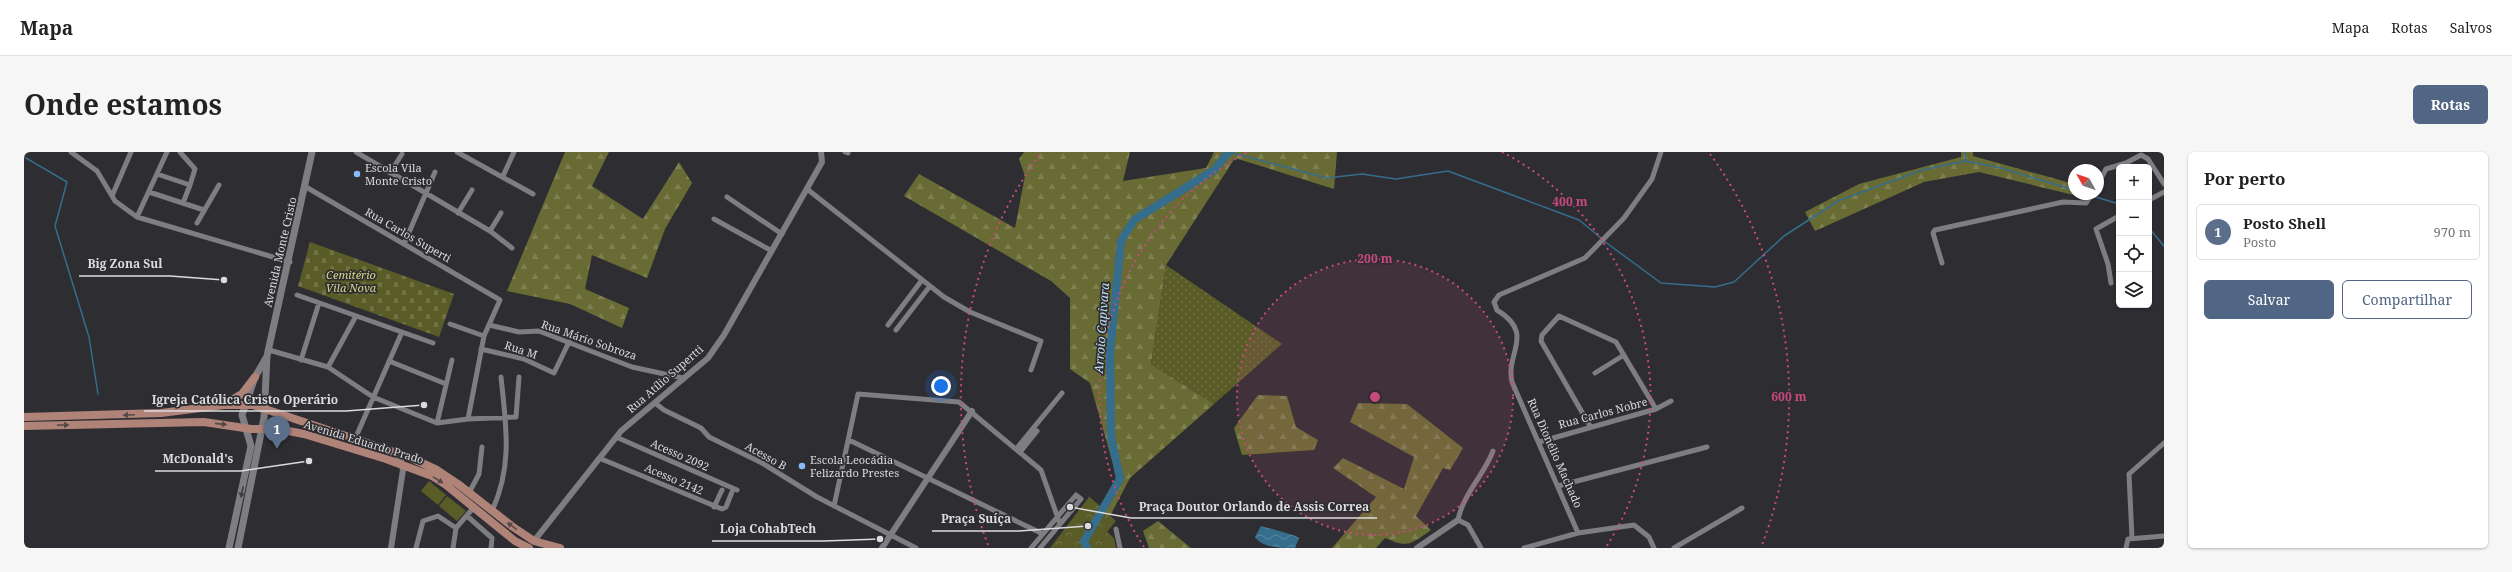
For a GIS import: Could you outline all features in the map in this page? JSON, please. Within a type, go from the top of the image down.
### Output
[{"type":"main road","name":"Avenida Monte Cristo","points":[[238,548],[261,428],[268,353],[290,262],[312,152]]},
{"type":"main road","name":"Avenida Monte Cristo","points":[[229,548],[251,446],[249,433],[245,428],[242,415],[255,377],[268,353]]},
{"type":"main road","points":[[224,405],[242,394],[255,377]]},
{"type":"main road","name":"Avenida Eduardo Prado","points":[[24,417],[161,413],[247,403],[392,451],[437,470],[470,493],[527,546]]},
{"type":"main road","name":"Avenida Eduardo Prado","points":[[24,426],[204,422],[245,428],[278,429],[321,439],[402,465],[446,485],[470,512],[514,544],[560,548]]},
{"type":"street","points":[[70,152],[97,172],[115,201],[137,217],[290,262]]},
{"type":"street","points":[[112,196],[131,152]]},
{"type":"street","points":[[137,217],[167,152]]},
{"type":"street","points":[[180,152],[195,169],[183,203]]},
{"type":"street","points":[[356,152],[490,232],[512,248]]},
{"type":"street","points":[[457,152],[503,176],[533,194]]},
{"type":"street","points":[[503,176],[514,152]]},
{"type":"street","name":"Rua Dionélio Machado","points":[[1578,533],[1512,382],[1511,372],[1516,351],[1516,330],[1509,318],[1497,310],[1494,302],[1497,297],[1585,258],[1624,218],[1652,179],[1661,152]]},
{"type":"street","name":"Rua Atílio Supertti","points":[[527,546],[616,437],[708,358],[782,234],[822,162],[822,153]]},
{"type":"street","points":[[390,172],[402,154]]},
{"type":"street","points":[[2104,173],[2106,169],[2126,163],[2141,156],[2148,158],[2164,184]]},
{"type":"street","points":[[404,244],[435,172]]},
{"type":"street","points":[[157,174],[190,185]]},
{"type":"street","points":[[197,223],[219,184]]},
{"type":"street","name":"Rua Carlos Superti","points":[[306,187],[500,300],[489,325]]},
{"type":"street","points":[[807,189],[944,298],[970,312],[1041,341],[1031,370]]},
{"type":"street","points":[[458,213],[472,190]]},
{"type":"street","points":[[149,192],[204,210]]},
{"type":"street","points":[[2152,198],[2164,192]]},
{"type":"street","points":[[727,197],[782,234]]},
{"type":"street","points":[[1942,263],[1933,233],[1936,230],[2063,202],[2086,203],[2088,200]]},
{"type":"street","points":[[490,232],[501,213]]},
{"type":"street","points":[[2111,283],[2108,264],[2096,229],[2116,218]]},
{"type":"street","points":[[714,219],[772,251]]},
{"type":"street","points":[[888,325],[922,280]]},
{"type":"street","points":[[896,330],[930,286]]},
{"type":"street","points":[[297,295],[433,343]]},
{"type":"street","points":[[301,360],[319,303]]},
{"type":"street","points":[[328,367],[356,316]]},
{"type":"street","points":[[1590,426],[1541,341],[1542,335],[1557,316],[1561,316],[1616,342],[1656,409]]},
{"type":"street","points":[[450,324],[484,336]]},
{"type":"street","points":[[468,419],[481,349],[484,336],[489,325]]},
{"type":"street","name":"Rua Mário Sobroza","points":[[489,325],[519,332],[539,331],[632,367],[683,378]]},
{"type":"street","points":[[355,439],[402,332]]},
{"type":"street","name":"Rua M","points":[[481,349],[524,359],[554,373],[569,342]]},
{"type":"street","points":[[268,353],[328,367],[373,397],[437,423],[468,419],[516,417],[519,377]]},
{"type":"street","points":[[1595,373],[1624,355]]},
{"type":"street","points":[[437,423],[452,360]]},
{"type":"street","points":[[389,361],[446,384]]},
{"type":"street","points":[[492,512],[501,492],[507,462],[501,377]]},
{"type":"street","points":[[1019,449],[1062,393]]},
{"type":"street","points":[[834,506],[858,394],[960,402],[1019,449],[1041,470],[1060,524]]},
{"type":"street","name":"Rua Carlos Nobre","points":[[1539,442],[1590,426],[1656,409],[1671,401]]},
{"type":"street","name":"Acesso B","points":[[655,403],[664,410],[694,424],[709,437],[762,463],[834,506],[916,548]]},
{"type":"street","points":[[882,548],[972,411]]},
{"type":"street","points":[[1019,449],[1037,431]]},
{"type":"street","name":"Acesso 2092","points":[[616,437],[735,491],[724,509],[714,507]]},
{"type":"street","points":[[849,440],[1043,534]]},
{"type":"street","points":[[2132,538],[2129,474],[2164,443]]},
{"type":"street","points":[[470,493],[479,474],[482,447]]},
{"type":"street","points":[[1558,486],[1707,447]]},
{"type":"street","points":[[391,548],[402,465],[392,451]]},
{"type":"street","points":[[1417,548],[1458,520],[1464,500],[1482,475],[1493,451]]},
{"type":"street","name":"Acesso 2142","points":[[599,458],[714,507]]},
{"type":"street","points":[[714,507],[722,490]]},
{"type":"street","points":[[1031,548],[1076,495],[1081,499],[1040,548]]},
{"type":"street","points":[[1674,548],[1742,508]]},
{"type":"street","points":[[453,548],[456,528],[470,512],[492,538],[491,548]]},
{"type":"street","points":[[416,548],[423,521],[438,516],[456,528]]},
{"type":"street","points":[[1458,520],[1468,525],[1481,548]]},
{"type":"street","points":[[1524,548],[1578,533],[1634,525],[1649,537],[1654,548]]},
{"type":"street","points":[[1116,529],[1120,548]]},
{"type":"street","points":[[2126,548],[2126,540],[2132,538],[2164,536]]},
{"type":"green space","points":[[565,152],[609,152],[592,186],[643,219],[679,162],[692,183],[665,229],[647,278],[592,255],[585,289],[629,308],[622,328],[570,304],[507,291]]},
{"type":"green space","points":[[1024,152],[1130,152],[1123,181],[1206,168],[1214,152],[1337,152],[1334,189],[1235,158],[1166,265],[1151,364],[1214,404],[1130,478],[1110,516],[1096,533],[1087,515],[1089,497],[1101,507],[1117,478],[1090,383],[1070,369],[1070,298],[1051,281],[904,196],[919,174],[1015,228],[1025,176],[1019,159]]},
{"type":"green space","points":[[1961,152],[1973,152],[1973,156],[2068,182],[2068,194],[1979,172],[1924,182],[1815,231],[1805,212],[1859,184],[1961,157]]},
{"type":"green space","name":"Cemitério Vila Nova","points":[[310,242],[454,294],[439,337],[298,286]]},
{"type":"green space","points":[[1166,265],[1282,344],[1214,404],[1151,364]]},
{"type":"green space","points":[[1258,395],[1287,396],[1296,427],[1318,440],[1314,450],[1242,455],[1234,428]]},
{"type":"green space","points":[[1358,403],[1407,404],[1463,448],[1450,470],[1443,468],[1416,516],[1431,530],[1413,542],[1404,544],[1385,538],[1376,548],[1332,548],[1376,497],[1333,468],[1343,458],[1404,489],[1414,457],[1350,422]]},
{"type":"green space","points":[[429,481],[446,495],[438,505],[421,491]]},
{"type":"green space","points":[[447,496],[466,511],[457,521],[439,506]]},
{"type":"green space","points":[[1089,497],[1116,521],[1107,532],[1114,538],[1116,548],[1050,548]]},
{"type":"green space","points":[[1158,521],[1191,548],[1149,548],[1143,531]]},
{"type":"water","points":[[1261,526],[1296,536],[1299,538],[1295,548],[1273,547],[1258,541],[1255,537]]},
{"type":"waterway","points":[[1229,152],[1327,178],[1362,174],[1396,179],[1448,171],[1579,220],[1601,238]]},
{"type":"waterway","name":"Arroio Capivara","points":[[1087,548],[1084,541],[1120,479],[1111,436],[1110,352],[1121,241],[1134,220],[1214,170],[1229,152]]},
{"type":"waterway","points":[[1965,152],[1966,160]]},
{"type":"waterway","points":[[24,157],[67,182],[55,226],[89,337],[98,394]]},
{"type":"waterway","points":[[1604,241],[1661,283],[1715,287],[1734,282],[1784,236],[1838,201],[1922,170],[1966,161],[2001,168],[2068,188]]},
{"type":"waterway","points":[[2104,199],[2116,203]]},
{"type":"waterway","points":[[2152,232],[2164,246]]},
{"type":"place","name":"Escola Vila Monte Cristo","points":[[357,174]]},
{"type":"place","name":"Big Zona Sul","points":[[224,280]]},
{"type":"place","name":"Igreja Católica Cristo Operário","points":[[424,405]]},
{"type":"place","name":"Posto Shell","points":[[277,449]]},
{"type":"place","name":"McDonald's","points":[[309,461]]},
{"type":"place","name":"Escola Leocádia Felizardo Prestes","points":[[802,466]]},
{"type":"place","name":"Praça Doutor Orlando de Assis Correa","points":[[1070,507]]},
{"type":"place","name":"Praça Suíça","points":[[1088,526]]},
{"type":"place","name":"Loja CohabTech","points":[[880,539]]}]
